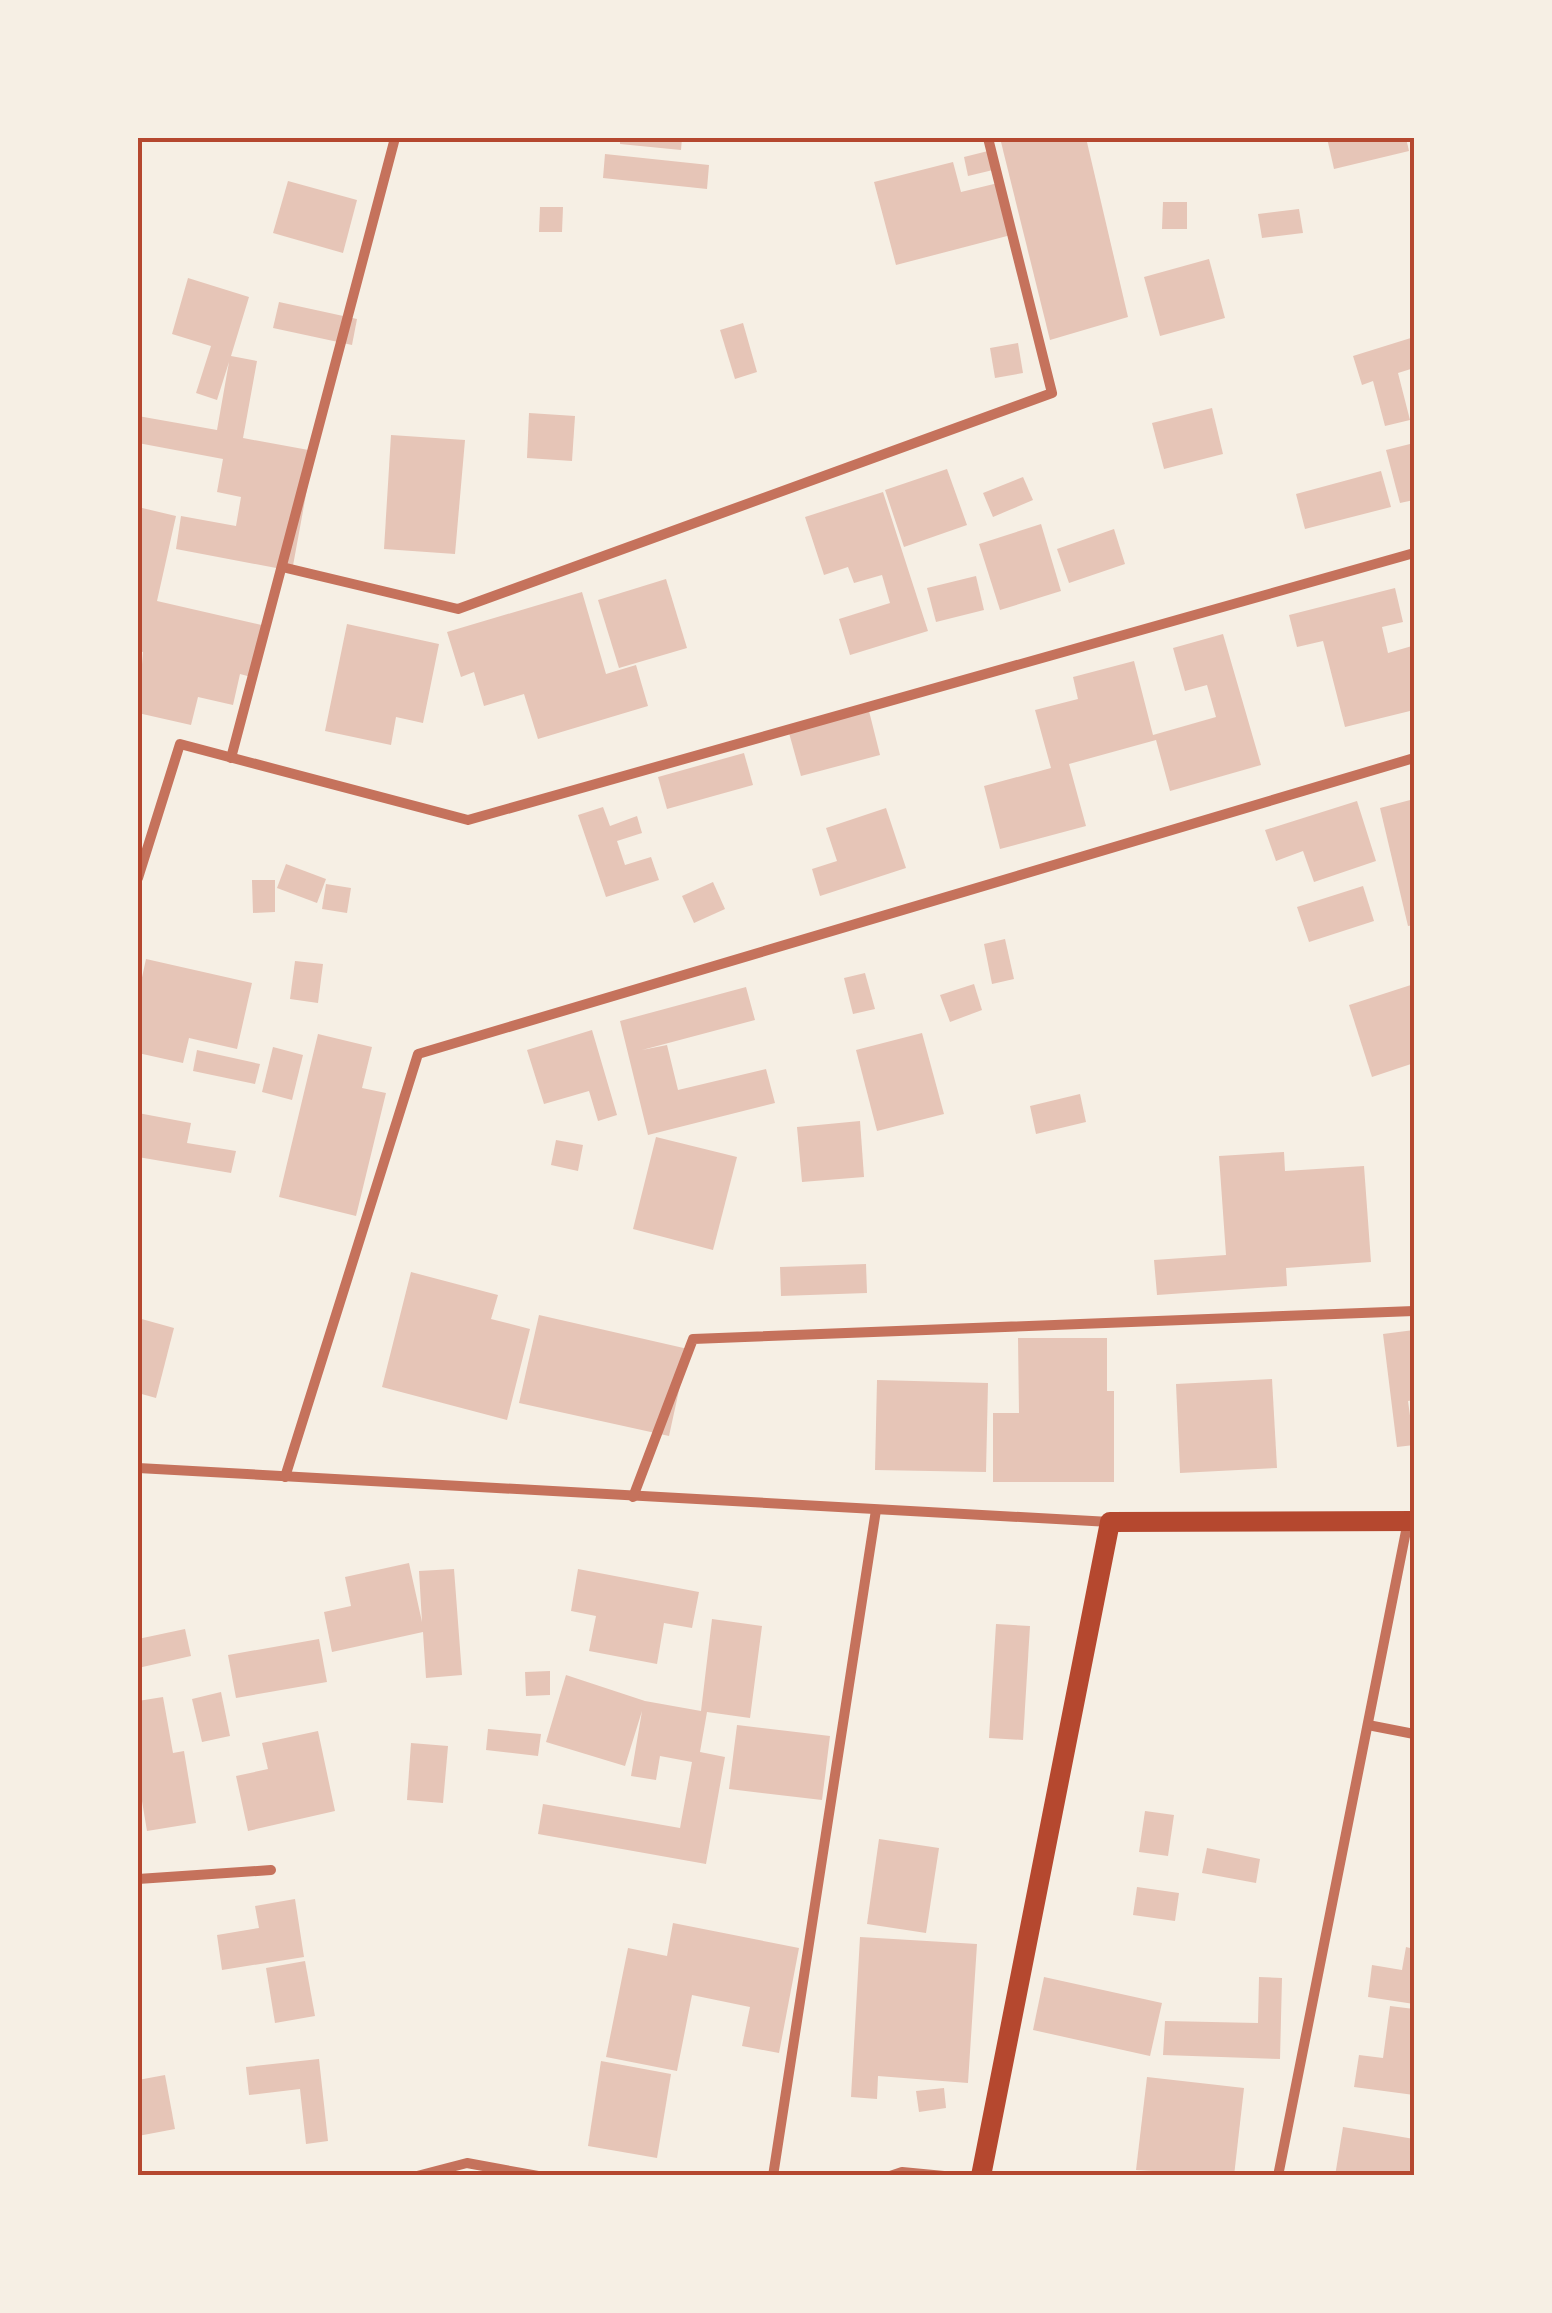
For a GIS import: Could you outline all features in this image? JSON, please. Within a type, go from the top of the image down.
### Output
[{"type":"main road","points":[[981,2176],[1110,1522],[1411,1521]]},
{"type":"street","points":[[231,758],[395,138]]},
{"type":"street","points":[[282,567],[458,609],[1052,393],[988,138]]},
{"type":"street","points":[[138,878],[180,744],[468,820],[1414,553]]},
{"type":"street","points":[[285,1477],[418,1054],[1414,758]]},
{"type":"street","points":[[633,1496],[693,1340],[1414,1312]]},
{"type":"street","points":[[138,1468],[1110,1522]]},
{"type":"street","points":[[773,2176],[876,1510]]},
{"type":"street","points":[[1278,2176],[1411,1521]]},
{"type":"street","points":[[1368,1726],[1414,1734]]},
{"type":"street","points":[[138,1879],[271,1870]]},
{"type":"street","points":[[417,2176],[467,2163],[538,2176]]},
{"type":"street","points":[[890,2176],[902,2172],[944,2176]]},
{"type":"building","points":[[620,138],[682,138],[681,150],[620,144]]},
{"type":"building","points":[[1000,138],[1086,138],[1128,317],[1050,340]]},
{"type":"building","points":[[1327,138],[1406,138],[1409,151],[1334,169]]},
{"type":"building","points":[[988,151],[993,170],[968,176],[964,157]]},
{"type":"building","points":[[605,154],[709,165],[707,189],[603,178]]},
{"type":"building","points":[[953,162],[961,192],[998,183],[1011,235],[896,265],[874,182]]},
{"type":"building","points":[[288,181],[357,200],[343,253],[273,233]]},
{"type":"building","points":[[1163,202],[1187,202],[1187,229],[1162,229]]},
{"type":"building","points":[[540,207],[563,207],[562,232],[539,232]]},
{"type":"building","points":[[1299,209],[1303,233],[1262,238],[1258,214]]},
{"type":"building","points":[[1209,259],[1225,318],[1160,336],[1144,277]]},
{"type":"building","points":[[188,278],[249,297],[231,356],[257,361],[243,438],[314,451],[292,571],[176,549],[181,516],[236,526],[241,497],[217,492],[223,459],[138,443],[138,416],[217,430],[229,362],[217,400],[196,393],[211,346],[172,334]]},
{"type":"building","points":[[279,302],[357,319],[352,345],[273,328]]},
{"type":"building","points":[[743,323],[757,372],[735,379],[720,330]]},
{"type":"building","points":[[1414,337],[1414,368],[1398,373],[1410,420],[1385,426],[1373,381],[1362,385],[1353,356]]},
{"type":"building","points":[[1018,343],[1023,373],[995,378],[990,348]]},
{"type":"building","points":[[1212,408],[1223,454],[1164,469],[1152,423]]},
{"type":"building","points":[[529,413],[575,416],[572,461],[527,458]]},
{"type":"building","points":[[391,435],[465,440],[455,554],[384,549]]},
{"type":"building","points":[[1414,443],[1414,500],[1400,503],[1386,450]]},
{"type":"building","points":[[947,469],[967,525],[904,547],[885,490]]},
{"type":"building","points":[[1381,471],[1391,507],[1305,529],[1296,494]]},
{"type":"building","points":[[1023,477],[1033,500],[993,517],[983,493]]},
{"type":"building","points":[[883,492],[928,631],[850,655],[839,619],[890,603],[882,575],[854,583],[848,567],[824,575],[805,517]]},
{"type":"building","points":[[138,507],[176,516],[157,601],[266,626],[255,678],[240,674],[233,705],[198,697],[191,725],[138,713],[143,652],[138,651]]},
{"type":"building","points":[[1041,524],[1061,591],[1000,610],[979,544]]},
{"type":"building","points":[[1114,529],[1125,564],[1069,583],[1057,549]]},
{"type":"building","points":[[976,576],[984,610],[936,622],[927,588]]},
{"type":"building","points":[[666,579],[687,648],[619,668],[598,600]]},
{"type":"building","points":[[1395,588],[1403,622],[1382,627],[1388,653],[1412,646],[1414,710],[1345,727],[1323,641],[1297,647],[1289,615]]},
{"type":"building","points":[[582,592],[606,674],[636,665],[648,706],[538,739],[524,694],[484,706],[474,672],[461,677],[447,632]]},
{"type":"building","points":[[347,624],[439,644],[423,723],[396,717],[391,745],[325,731]]},
{"type":"building","points":[[1223,634],[1261,765],[1170,791],[1156,740],[1069,764],[1086,826],[1000,849],[984,786],[1051,768],[1035,710],[1078,699],[1073,677],[1134,661],[1153,735],[1216,717],[1207,685],[1185,691],[1173,648]]},
{"type":"building","points":[[869,711],[880,755],[801,776],[789,733]]},
{"type":"building","points":[[744,753],[753,785],[667,809],[658,777]]},
{"type":"building","points":[[1414,799],[1414,925],[1408,926],[1380,808]]},
{"type":"building","points":[[1357,801],[1376,861],[1314,882],[1303,851],[1276,861],[1265,830]]},
{"type":"building","points":[[603,807],[610,826],[637,816],[642,833],[617,841],[625,865],[651,857],[659,880],[606,897],[578,815]]},
{"type":"building","points":[[886,808],[906,868],[820,896],[812,869],[837,861],[826,828]]},
{"type":"building","points":[[286,864],[326,879],[317,903],[277,888]]},
{"type":"building","points":[[252,880],[275,880],[275,912],[253,913]]},
{"type":"building","points":[[713,882],[725,909],[694,923],[682,896]]},
{"type":"building","points":[[326,884],[351,888],[347,913],[322,909]]},
{"type":"building","points":[[1363,886],[1374,921],[1309,942],[1297,907]]},
{"type":"building","points":[[1005,939],[1014,979],[992,984],[984,944]]},
{"type":"building","points":[[146,959],[252,983],[237,1049],[189,1038],[183,1063],[138,1053],[138,996]]},
{"type":"building","points":[[295,961],[323,964],[318,1003],[290,999]]},
{"type":"building","points":[[865,973],[875,1009],[853,1014],[844,978]]},
{"type":"building","points":[[974,984],[982,1010],[950,1022],[940,995]]},
{"type":"building","points":[[1414,984],[1414,1063],[1372,1077],[1349,1005]]},
{"type":"building","points":[[746,987],[755,1020],[642,1050],[667,1045],[678,1090],[766,1069],[775,1103],[648,1135],[620,1021]]},
{"type":"building","points":[[592,1030],[617,1115],[598,1121],[589,1091],[544,1104],[527,1050]]},
{"type":"building","points":[[922,1033],[944,1114],[877,1131],[856,1050]]},
{"type":"building","points":[[318,1034],[372,1047],[362,1088],[386,1093],[356,1216],[279,1197]]},
{"type":"building","points":[[273,1047],[303,1055],[292,1100],[262,1092]]},
{"type":"building","points":[[197,1050],[260,1064],[255,1084],[193,1071]]},
{"type":"building","points":[[1080,1094],[1086,1122],[1036,1134],[1030,1106]]},
{"type":"building","points":[[138,1113],[191,1123],[187,1143],[236,1151],[231,1173],[138,1157]]},
{"type":"building","points":[[860,1121],[864,1177],[802,1182],[797,1127]]},
{"type":"building","points":[[656,1137],[737,1157],[713,1250],[633,1229]]},
{"type":"building","points":[[556,1140],[583,1145],[578,1171],[551,1165]]},
{"type":"building","points":[[1284,1152],[1285,1171],[1364,1166],[1371,1262],[1286,1268],[1287,1286],[1157,1295],[1154,1260],[1226,1255],[1219,1156]]},
{"type":"building","points":[[866,1264],[867,1293],[781,1296],[780,1267]]},
{"type":"building","points":[[411,1272],[498,1295],[491,1319],[530,1329],[507,1420],[382,1387]]},
{"type":"building","points":[[539,1315],[688,1349],[669,1436],[519,1403]]},
{"type":"building","points":[[138,1318],[174,1328],[156,1398],[138,1393]]},
{"type":"building","points":[[1414,1330],[1414,1400],[1408,1401],[1414,1445],[1397,1447],[1383,1334]]},
{"type":"building","points":[[1018,1338],[1107,1338],[1107,1391],[1114,1391],[1114,1482],[993,1482],[993,1413],[1019,1413]]},
{"type":"building","points":[[1272,1379],[1277,1468],[1180,1473],[1176,1384]]},
{"type":"building","points":[[877,1380],[988,1383],[986,1472],[875,1470]]},
{"type":"building","points":[[409,1563],[422,1622],[419,1571],[454,1569],[462,1675],[426,1678],[423,1632],[332,1652],[324,1612],[351,1606],[345,1577]]},
{"type":"building","points":[[578,1569],[699,1592],[692,1628],[664,1623],[657,1664],[589,1651],[596,1616],[571,1611]]},
{"type":"building","points":[[712,1619],[762,1626],[750,1718],[707,1712],[700,1752],[725,1757],[706,1864],[538,1834],[543,1804],[680,1828],[692,1762],[660,1756],[656,1780],[631,1776],[642,1711],[625,1766],[546,1742],[566,1675],[645,1701],[701,1711]]},
{"type":"building","points":[[996,1624],[1030,1626],[1023,1740],[989,1738]]},
{"type":"building","points":[[185,1629],[191,1656],[138,1668],[138,1639]]},
{"type":"building","points":[[319,1639],[327,1682],[236,1698],[228,1655]]},
{"type":"building","points":[[550,1671],[550,1695],[526,1696],[525,1672]]},
{"type":"building","points":[[221,1692],[230,1736],[202,1742],[192,1699]]},
{"type":"building","points":[[163,1697],[173,1753],[184,1751],[196,1823],[147,1831],[138,1777],[138,1701]]},
{"type":"building","points":[[737,1725],[830,1736],[822,1800],[729,1789]]},
{"type":"building","points":[[488,1729],[541,1734],[538,1756],[486,1750]]},
{"type":"building","points":[[318,1731],[335,1811],[248,1831],[236,1776],[268,1769],[262,1743]]},
{"type":"building","points":[[411,1743],[448,1746],[443,1803],[407,1800]]},
{"type":"building","points":[[1145,1811],[1174,1815],[1168,1856],[1139,1852]]},
{"type":"building","points":[[879,1839],[939,1848],[926,1933],[867,1924]]},
{"type":"building","points":[[1207,1848],[1260,1859],[1256,1883],[1202,1873]]},
{"type":"building","points":[[1137,1887],[1179,1893],[1175,1921],[1133,1915]]},
{"type":"building","points":[[295,1899],[304,1957],[222,1970],[217,1935],[259,1928],[255,1906]]},
{"type":"building","points":[[673,1923],[799,1948],[779,2053],[742,2046],[750,2007],[692,1995],[677,2071],[606,2057],[628,1948],[667,1956]]},
{"type":"building","points":[[860,1937],[977,1944],[968,2083],[878,2076],[877,2099],[851,2097]]},
{"type":"building","points":[[1406,1947],[1414,1949],[1414,2004],[1368,1997],[1372,1965],[1402,1970]]},
{"type":"building","points":[[305,1961],[315,2016],[275,2023],[266,1968]]},
{"type":"building","points":[[1044,1977],[1162,2003],[1150,2056],[1033,2030]]},
{"type":"building","points":[[1259,1977],[1282,1978],[1280,2059],[1163,2055],[1165,2021],[1258,2023]]},
{"type":"building","points":[[1390,2006],[1414,2009],[1414,2095],[1354,2087],[1359,2055],[1383,2058]]},
{"type":"building","points":[[319,2059],[328,2141],[306,2144],[300,2089],[249,2095],[246,2067]]},
{"type":"building","points":[[601,2061],[671,2074],[657,2158],[588,2146]]},
{"type":"building","points":[[165,2075],[175,2129],[138,2136],[138,2080]]},
{"type":"building","points":[[1147,2077],[1244,2088],[1234,2176],[1136,2170]]},
{"type":"building","points":[[944,2088],[946,2108],[919,2112],[916,2091]]},
{"type":"building","points":[[1343,2127],[1414,2139],[1414,2176],[1335,2176]]}]
